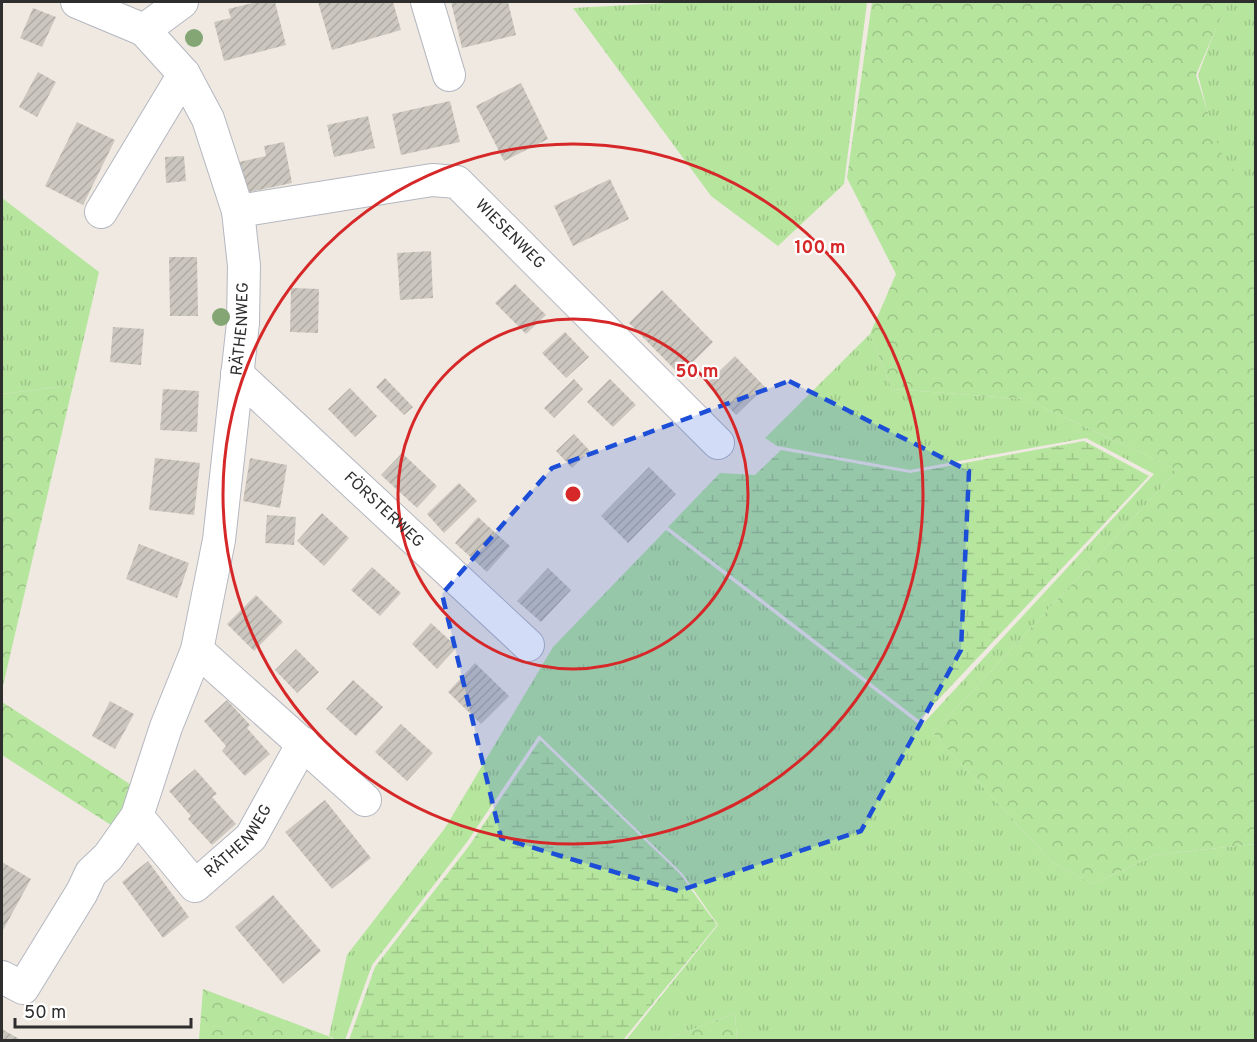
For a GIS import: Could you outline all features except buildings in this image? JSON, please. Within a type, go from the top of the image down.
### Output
[{"type":"street","points":[[77,2],[144,30],[182,2]]},
{"type":"street","points":[[427,2],[449,75]]},
{"type":"street","name":"RÄTHENWEG","points":[[2,977],[23,988],[86,882],[108,857],[137,816],[166,727],[197,650],[219,540],[243,323],[244,266],[238,211],[208,120],[184,74],[144,30]]},
{"type":"street","points":[[101,212],[184,74]]},
{"type":"street","name":"WIESENWEG","points":[[238,211],[432,180],[457,182],[718,443]]},
{"type":"street","name":"FÖRSTERWEG","points":[[237,374],[528,645]]},
{"type":"street","points":[[197,650],[365,800]]},
{"type":"street","name":"RÄTHENWEG","points":[[137,816],[195,886],[251,837],[303,743]]},
{"type":"highlighted area","points":[[789,381],[969,471],[961,650],[861,831],[678,891],[501,838],[442,594],[552,468]]},
{"type":"green space","points":[[685,2],[867,2],[844,184],[778,246],[711,196],[573,8]]},
{"type":"green space","points":[[872,2],[1232,2],[1224,9],[1196,75],[1220,151],[1255,200],[1255,844],[1155,855],[1093,884],[1053,863],[933,733],[1178,470],[1025,399],[892,389],[870,334],[896,274],[847,178]]},
{"type":"green space","points":[[1232,2],[1255,2],[1255,201],[1218,152],[1198,75],[1223,9]]},
{"type":"green space","points":[[2,198],[99,272],[73,385],[2,394]]},
{"type":"green space","points":[[870,334],[892,389],[1025,399],[1178,470],[933,733],[1053,863],[1093,884],[1155,855],[1255,844],[1255,1040],[737,1040],[735,1013],[665,1040],[626,1040],[718,925],[682,873],[539,735],[467,842],[372,965],[345,1040],[336,1040],[329,1036],[347,955],[445,828],[553,647],[666,530],[921,726],[1154,474],[1086,438],[910,470],[777,446],[765,438]]},
{"type":"green space","points":[[73,385],[2,690],[2,394]]},
{"type":"green space","points":[[1084,441],[1149,476],[919,720],[668,527],[720,473],[755,475],[781,450],[910,473]]},
{"type":"green space","points":[[2,702],[136,788],[114,827],[2,755]]},
{"type":"green space","points":[[540,740],[680,874],[717,925],[623,1040],[349,1040],[375,967],[469,846]]},
{"type":"green space","points":[[203,989],[328,1036],[334,1040],[199,1040]]},
{"type":"green space","points":[[735,1013],[737,1040],[665,1040]]}]
